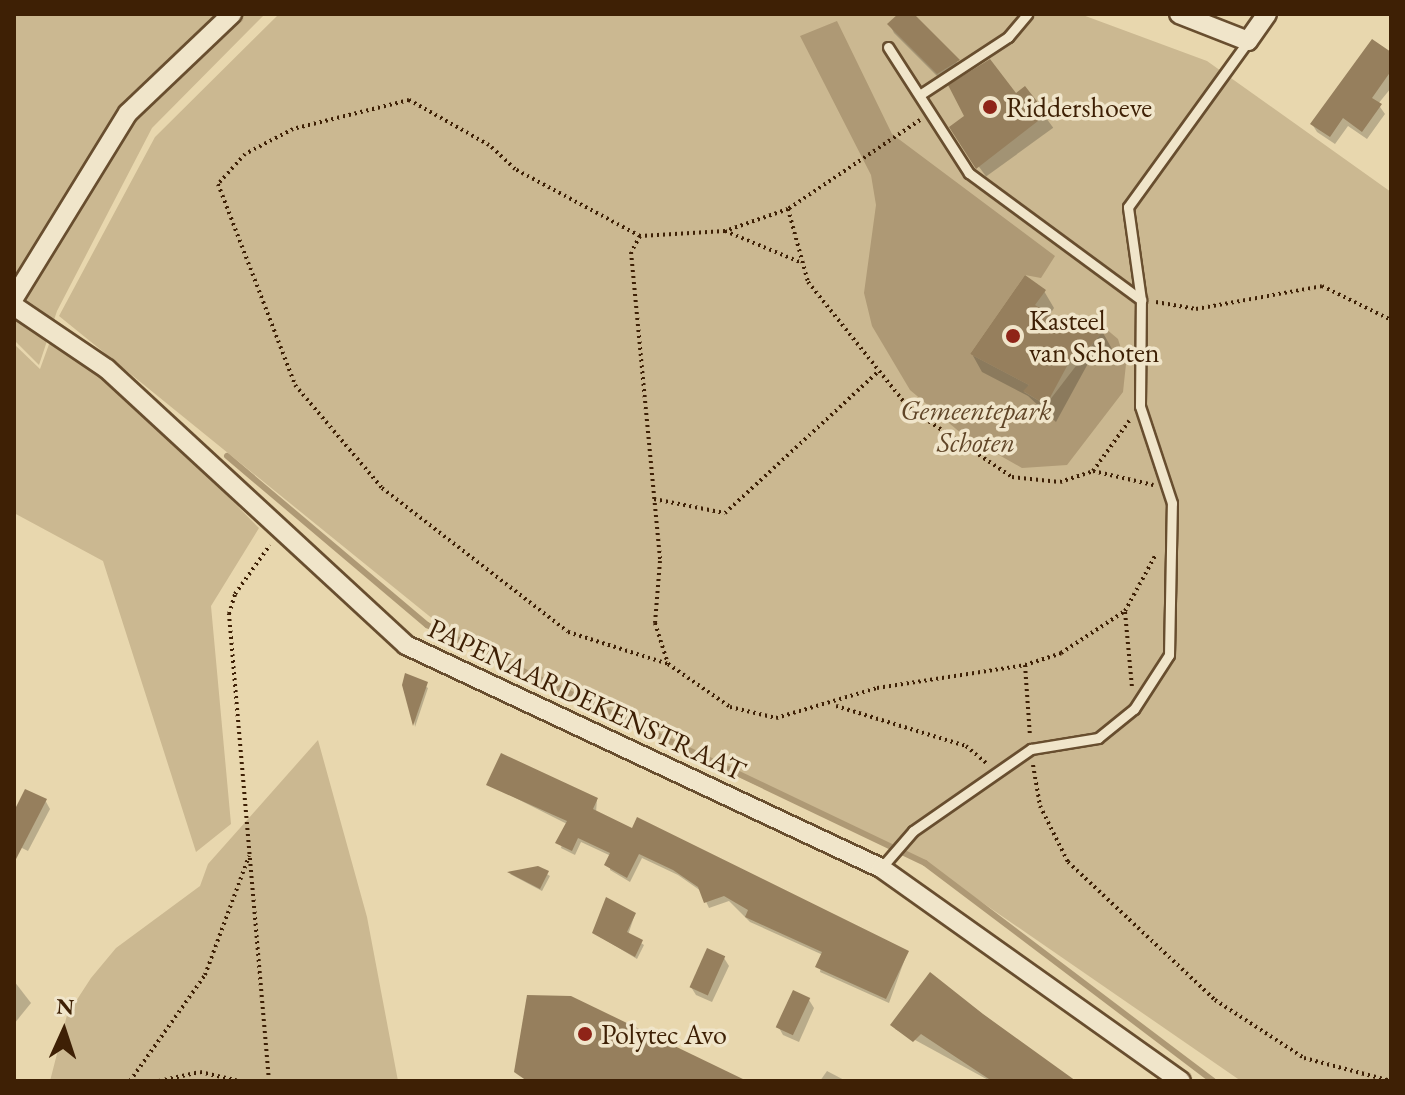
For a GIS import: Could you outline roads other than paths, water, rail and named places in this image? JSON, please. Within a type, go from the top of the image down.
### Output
[{"type":"street","points":[[14,298],[128,113],[232,14]]},
{"type":"street","points":[[1179,14],[1248,41],[1267,14]]},
{"type":"street","name":"PAPENAARDEKENSTRAAT","points":[[14,306],[107,369],[279,534],[406,645],[885,864],[1181,1081]]},
{"type":"lane","points":[[921,94],[1008,37],[1027,14]]},
{"type":"lane","points":[[885,864],[901,851],[913,831],[1031,749],[1098,738],[1134,709],[1169,655],[1172,503],[1163,488],[1140,406],[1141,300],[1128,207],[1248,41]]},
{"type":"lane","points":[[888,47],[934,111],[969,173],[1141,300]]},
{"type":"waterway","points":[[227,456],[427,625],[925,863],[1213,1081]]},
{"type":"place","name":"Riddershoeve","points":[[990,107]]},
{"type":"place","name":"Kasteel van Schoten","points":[[1013,336]]},
{"type":"place","name":"Polytec Avo","points":[[585,1034]]},
{"type":"park label","name":"Gemeentepark Schoten","points":[[976,426]]}]
